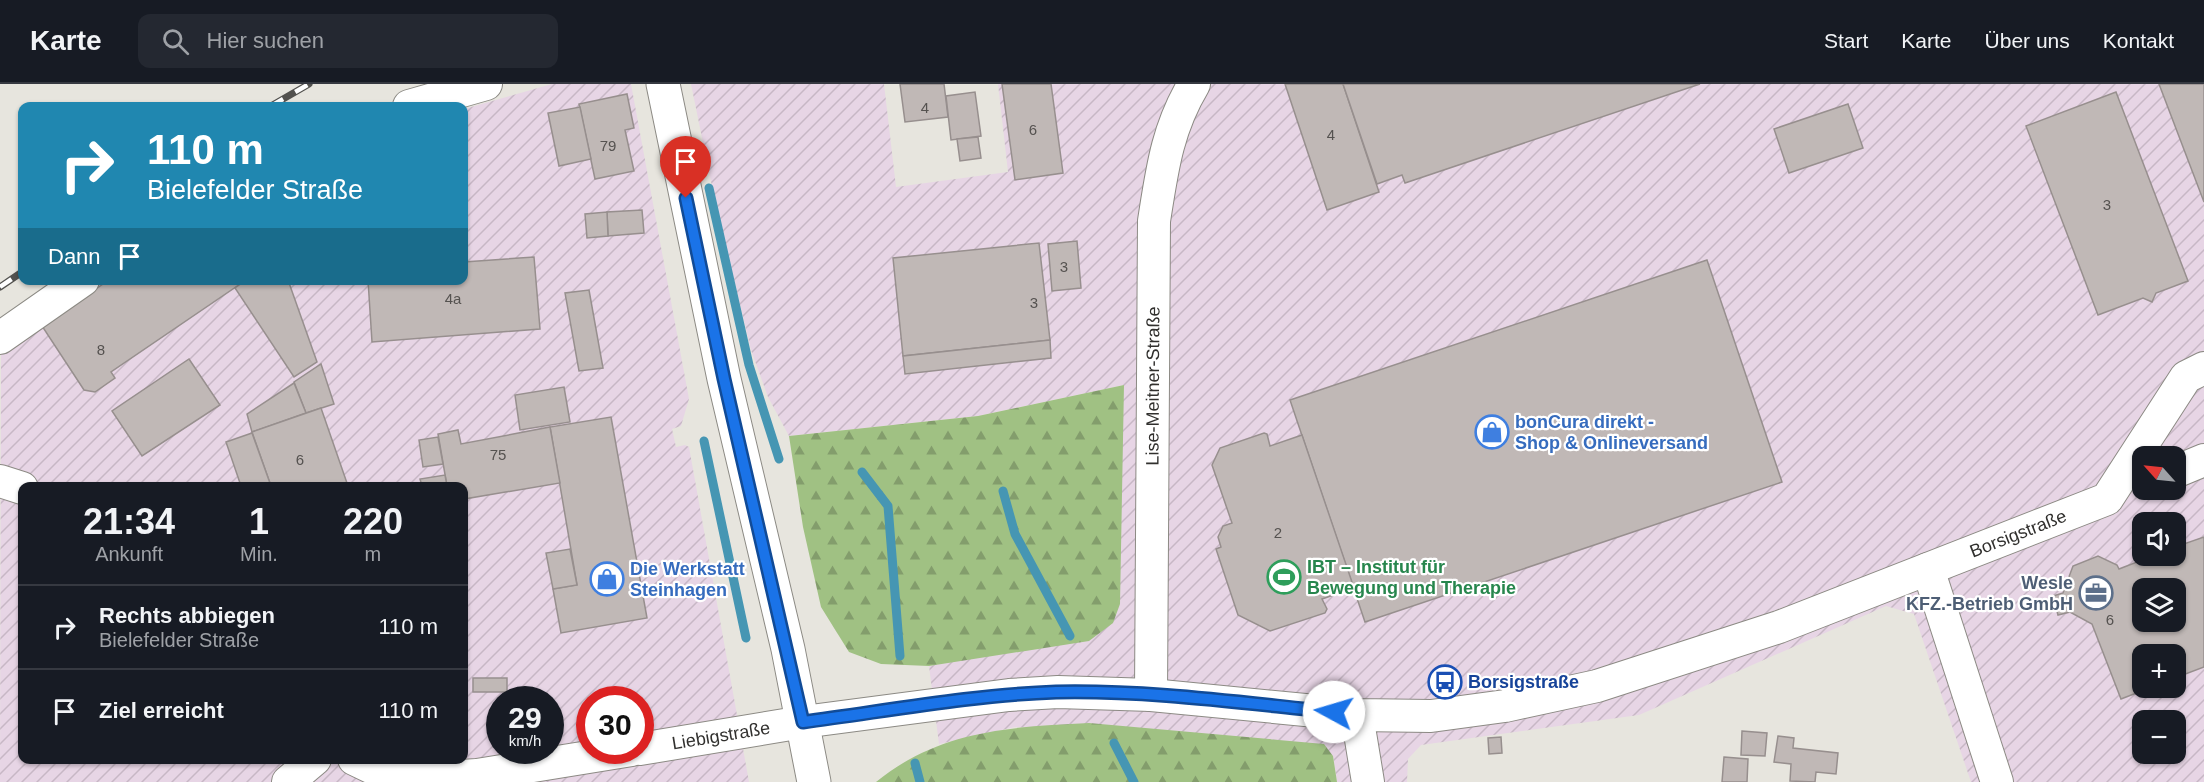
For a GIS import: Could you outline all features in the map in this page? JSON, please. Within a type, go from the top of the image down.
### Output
[{"type":"main road","points":[[663,84],[724,379],[803,722],[814,782]]},
{"type":"street","points":[[423,102],[486,84]]},
{"type":"street","name":"Lise-Meitner-Straße","points":[[1151,695],[1154,221],[1166,149],[1178,111],[1194,84]]},
{"type":"street","points":[[0,338],[76,285]]},
{"type":"street","points":[[2107,499],[2186,377],[2204,368]]},
{"type":"street","points":[[2186,467],[2204,460]]},
{"type":"street","points":[[0,481],[18,487]]},
{"type":"street","name":"Borsigstraße","points":[[803,722],[1009,694],[1058,692],[1151,695],[1356,715],[1431,716],[1505,706],[1597,686],[1779,627],[2132,489]]},
{"type":"street","points":[[1928,569],[1997,782]]},
{"type":"street","points":[[1356,715],[1368,782]]},
{"type":"street","name":"Liebigstraße","points":[[654,747],[803,722]]},
{"type":"street","points":[[365,764],[386,774],[415,779],[477,775],[576,759]]},
{"type":"street","points":[[288,782],[309,764]]},
{"type":"shaded area","points":[[552,84],[631,84],[689,399],[681,426],[672,429],[676,447],[685,445],[689,447],[749,782],[0,782],[1,347],[94,285],[468,285],[468,108]]},
{"type":"shaded area","points":[[691,84],[884,84],[896,187],[1008,172],[998,84],[2204,84],[2204,782],[1971,782],[1914,614],[1886,606],[1639,715],[1421,745],[1408,759],[1407,782],[1337,782],[1333,756],[1015,727],[939,744],[929,666],[973,658],[1124,385],[978,416],[789,436],[768,397],[751,350],[715,201]]},
{"type":"green space","points":[[1124,385],[1120,604],[1113,623],[1089,641],[929,666],[881,664],[849,652],[821,607],[803,527],[789,436],[978,416]]},
{"type":"green space","points":[[1089,723],[1324,744],[1333,756],[1337,782],[876,782],[925,751],[976,734]]},
{"type":"building","points":[[900,84],[944,84],[948,117],[905,122]]},
{"type":"building","points":[[1002,84],[1051,84],[1063,173],[1015,180]]},
{"type":"building","points":[[1285,84],[1343,84],[1379,192],[1327,210]]},
{"type":"building","points":[[1343,84],[1700,84],[1405,183],[1402,175],[1377,184]]},
{"type":"building","points":[[2159,84],[2204,84],[2204,202]]},
{"type":"building","points":[[975,92],[981,136],[951,140],[946,96]]},
{"type":"building","points":[[2116,92],[2188,281],[2156,293],[2152,302],[2143,298],[2098,315],[2026,126]]},
{"type":"building","points":[[627,94],[634,128],[625,130],[634,171],[595,179],[579,104]]},
{"type":"building","points":[[1848,104],[1863,148],[1789,173],[1774,129]]},
{"type":"building","points":[[580,107],[591,159],[559,166],[548,113]]},
{"type":"building","points":[[978,137],[981,158],[960,161],[957,139]]},
{"type":"building","points":[[642,210],[644,233],[608,236],[607,212]]},
{"type":"building","points":[[607,212],[608,236],[587,238],[585,214]]},
{"type":"building","points":[[1077,241],[1081,288],[1052,291],[1048,244]]},
{"type":"building","points":[[1039,243],[1050,340],[903,356],[893,258]]},
{"type":"building","points":[[534,257],[540,329],[372,342],[368,285],[468,285],[468,262]]},
{"type":"building","points":[[1707,260],[1782,482],[1365,622],[1290,400]]},
{"type":"building","points":[[102,285],[239,285],[111,372],[115,378],[95,392],[84,390],[42,326]]},
{"type":"building","points":[[239,285],[290,285],[317,362],[294,377],[235,288]]},
{"type":"building","points":[[589,290],[603,368],[579,371],[565,293]]},
{"type":"building","points":[[1050,340],[1051,358],[905,374],[903,356]]},
{"type":"building","points":[[189,359],[220,405],[142,456],[112,411]]},
{"type":"building","points":[[321,364],[334,404],[306,413],[294,382]]},
{"type":"building","points":[[294,383],[306,413],[252,432],[247,414]]},
{"type":"building","points":[[564,387],[570,422],[520,430],[515,395]]},
{"type":"building","points":[[321,408],[347,482],[270,482],[252,432]]},
{"type":"building","points":[[611,417],[647,618],[561,633],[553,589],[577,585],[550,427]]},
{"type":"building","points":[[550,427],[560,483],[468,498],[468,482],[446,482],[438,434],[458,430],[461,444]]},
{"type":"building","points":[[252,433],[270,482],[240,482],[226,442]]},
{"type":"building","points":[[1264,433],[1267,434],[1270,446],[1302,435],[1354,588],[1322,599],[1327,609],[1325,613],[1270,631],[1238,615],[1216,549],[1221,547],[1218,537],[1223,526],[1232,523],[1212,465],[1220,448]]},
{"type":"building","points":[[438,437],[443,464],[423,467],[419,440]]},
{"type":"building","points":[[445,475],[446,482],[421,482],[420,479]]},
{"type":"building","points":[[2204,537],[2204,667],[2186,674],[2186,644],[2132,644],[2132,695],[2121,699],[2092,624],[2070,612],[2058,615],[2053,596],[2063,593],[2073,566],[2098,556],[2117,565],[2119,569],[2132,564],[2132,566],[2186,566],[2186,543]]},
{"type":"building","points":[[570,549],[577,585],[553,589],[546,553]]},
{"type":"building","points":[[473,678],[507,678],[507,686],[486,686],[486,692],[473,692]]},
{"type":"building","points":[[1742,731],[1767,733],[1765,756],[1741,755]]},
{"type":"building","points":[[1778,736],[1794,738],[1793,748],[1838,753],[1836,774],[1816,772],[1815,782],[1790,781],[1791,764],[1774,762]]},
{"type":"building","points":[[1501,737],[1502,753],[1489,754],[1488,738]]},
{"type":"building","points":[[1724,757],[1748,759],[1747,782],[1722,782]]},
{"type":"waterway","points":[[709,188],[749,365],[779,459]]},
{"type":"waterway","points":[[704,441],[746,638]]},
{"type":"waterway","points":[[862,472],[888,506],[900,656]]},
{"type":"waterway","points":[[1003,491],[1015,534],[1070,636]]},
{"type":"waterway","points":[[1114,743],[1134,782]]},
{"type":"waterway","points":[[915,763],[920,782]]},
{"type":"railway","points":[[278,102],[309,84]]},
{"type":"railway","points":[[0,287],[18,275]]},
{"type":"place","name":"bonCura direkt - Shop & Onlineversand","points":[[1492,432]]},
{"type":"place","name":"IBT – Institut für Bewegung und Therapie","points":[[1284,577]]},
{"type":"place","name":"Die Werkstatt Steinhagen","points":[[607,579]]},
{"type":"place","name":"Wesle KFZ.-Betrieb GmbH","points":[[2096,593]]},
{"type":"place","name":"Borsigstraße","points":[[1445,682]]},
{"type":"route","points":[[686,198],[724,379],[803,722],[1009,694],[1058,692],[1151,695],[1334,712]]}]
